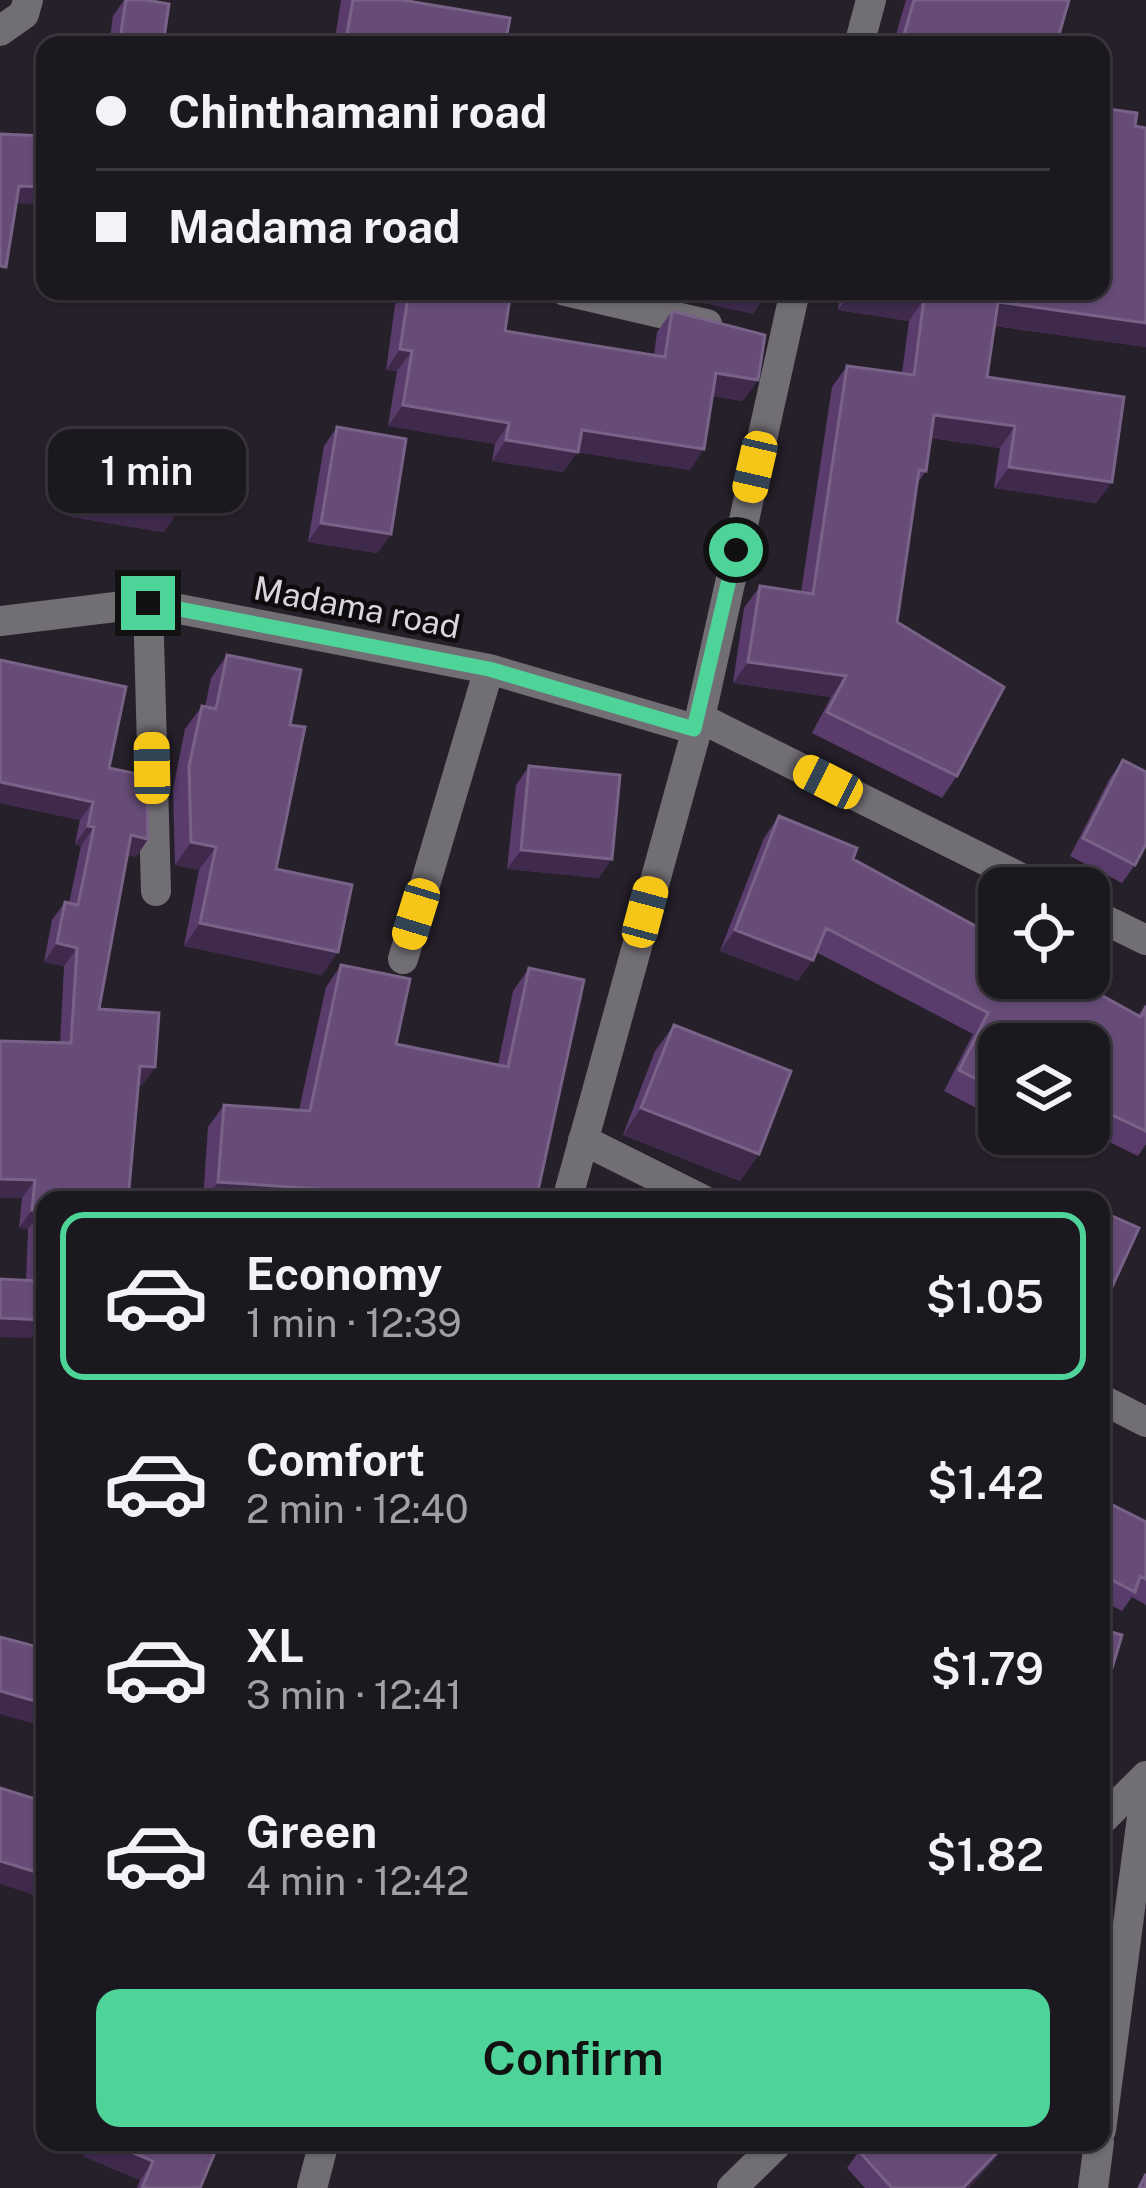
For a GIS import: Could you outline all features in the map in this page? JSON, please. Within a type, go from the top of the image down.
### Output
[{"type":"street","points":[[0,31],[24,14],[28,0]]},
{"type":"street","points":[[861,36],[871,0]]},
{"type":"street","points":[[604,300],[762,336]]},
{"type":"street","points":[[569,1191],[697,724],[762,336],[788,300]]},
{"type":"street","points":[[148,603],[156,891]]},
{"type":"street","name":"Madama road","points":[[0,622],[148,603],[489,669],[697,724],[997,867]]},
{"type":"street","points":[[403,958],[489,669]]},
{"type":"street","points":[[1110,922],[1146,940]]},
{"type":"street","points":[[583,1139],[686,1191]]},
{"type":"street","points":[[1110,1404],[1146,1422]]},
{"type":"street","points":[[1110,1812],[1146,1777]]},
{"type":"street","points":[[1110,2061],[1146,1787]]},
{"type":"street","points":[[313,2188],[322,2151]]},
{"type":"street","points":[[733,2188],[770,2151]]},
{"type":"street","points":[[1094,2188],[1099,2151]]},
{"type":"building","points":[[126,0],[169,4],[164,36],[120,36]]},
{"type":"building","points":[[353,0],[402,0],[510,18],[507,36],[347,36]]},
{"type":"building","points":[[914,0],[1069,0],[1059,36],[904,36]]},
{"type":"building","points":[[1110,109],[1137,113],[1135,126],[1146,128],[1146,323],[998,302],[987,377],[1124,397],[1112,482],[1009,467],[1015,426],[934,415],[926,471],[919,470],[897,622],[1004,687],[957,776],[827,712],[846,676],[748,662],[760,586],[813,594],[847,366],[914,375],[924,300],[1110,300]]},
{"type":"building","points":[[0,134],[36,136],[36,187],[19,186],[6,267],[0,266]]},
{"type":"building","points":[[408,300],[510,300],[505,331],[665,357],[672,311],[765,335],[758,380],[716,373],[704,449],[582,430],[578,452],[506,440],[509,423],[403,405],[412,351],[400,349]]},
{"type":"building","points":[[337,427],[406,439],[391,534],[321,523]]},
{"type":"building","points":[[91,452],[184,466],[177,513],[84,498]]},
{"type":"building","points":[[227,655],[301,670],[290,725],[305,727],[276,869],[352,885],[338,952],[200,923],[216,847],[191,842],[189,766],[202,706],[216,709]]},
{"type":"building","points":[[0,660],[126,687],[109,768],[147,776],[148,839],[131,835],[99,1009],[159,1013],[155,1067],[140,1066],[129,1191],[36,1191],[36,1210],[32,1210],[35,1180],[0,1179],[0,1041],[71,1043],[77,948],[57,943],[65,902],[78,905],[94,827],[88,826],[93,802],[0,782]]},
{"type":"building","points":[[1123,760],[1146,772],[1146,844],[1135,865],[1083,838]]},
{"type":"building","points":[[529,766],[620,775],[612,859],[521,850]]},
{"type":"building","points":[[779,816],[857,848],[853,859],[978,927],[978,999],[1108,999],[1141,1017],[1146,1006],[1146,1131],[1110,1114],[1110,1023],[983,1023],[988,1013],[826,928],[813,960],[735,930]]},
{"type":"building","points":[[341,965],[410,979],[396,1044],[508,1067],[529,968],[584,980],[538,1191],[351,1191],[218,1182],[224,1105],[310,1111]]},
{"type":"building","points":[[674,1025],[791,1071],[759,1154],[641,1108]]},
{"type":"building","points":[[978,1033],[978,1080],[959,1070]]},
{"type":"building","points":[[1110,1215],[1139,1228],[1110,1291]]},
{"type":"building","points":[[0,1279],[36,1281],[36,1320],[0,1318]]},
{"type":"building","points":[[1110,1504],[1146,1522],[1146,1579],[1140,1576],[1135,1592],[1110,1579]]},
{"type":"building","points":[[1110,1632],[1122,1635],[1110,1675]]},
{"type":"building","points":[[0,1637],[36,1647],[36,1701],[0,1691]]},
{"type":"building","points":[[0,1788],[36,1799],[36,1872],[0,1861]]},
{"type":"building","points":[[129,2151],[216,2151],[200,2188],[142,2188],[153,2161]]},
{"type":"building","points":[[859,2151],[998,2151],[963,2188],[892,2188]]},
{"type":"route","points":[[148,603],[489,669],[694,729],[736,550]]}]
